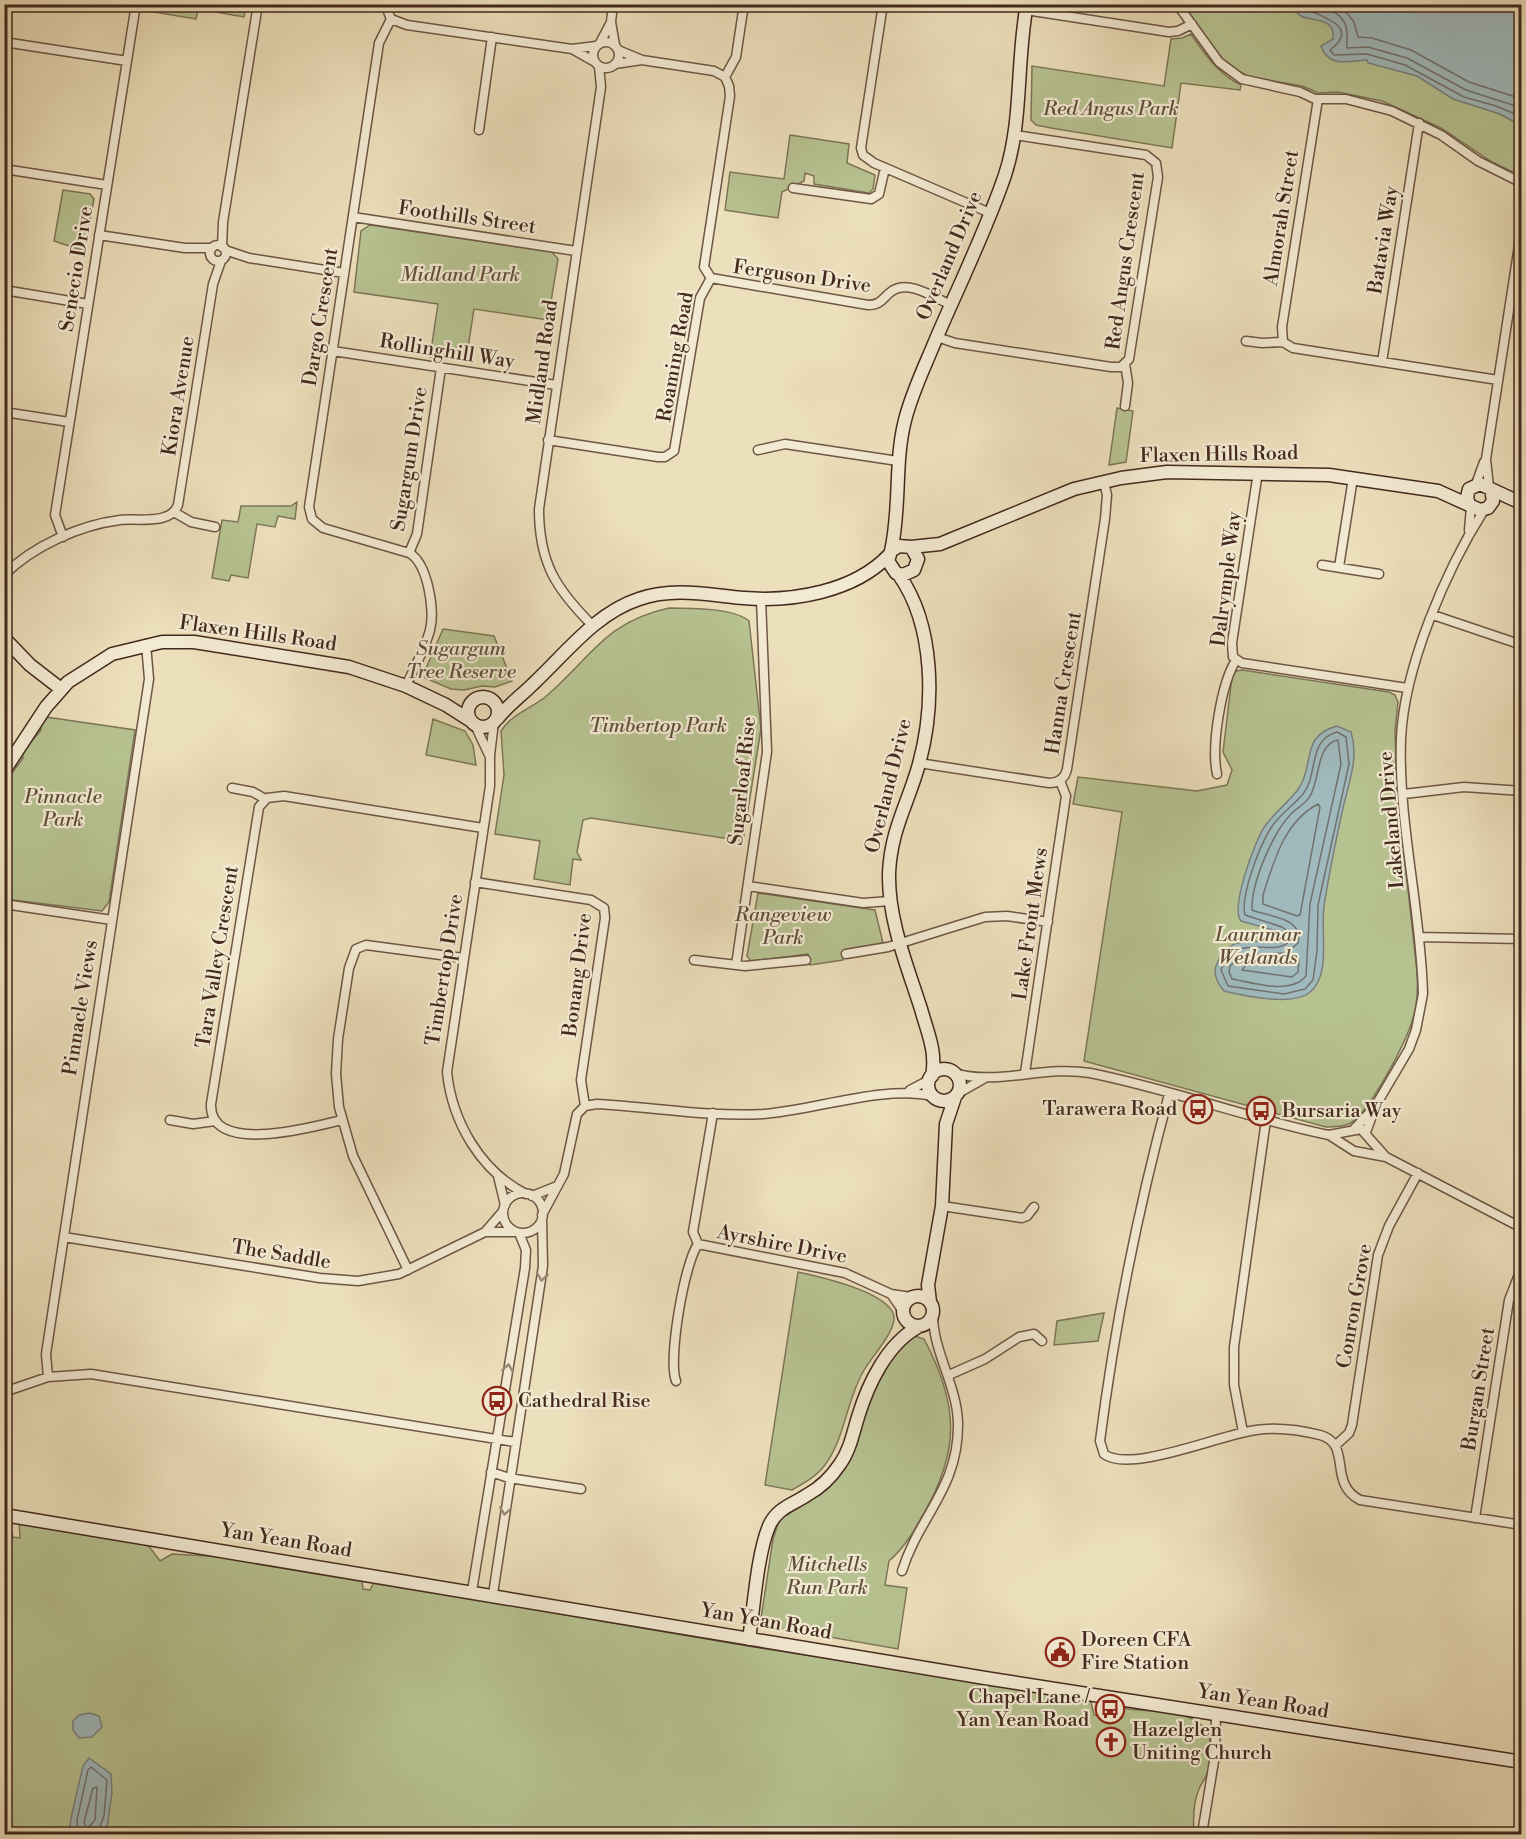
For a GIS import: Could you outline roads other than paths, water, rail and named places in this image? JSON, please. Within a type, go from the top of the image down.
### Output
[{"type":"street","name":"Senecio Drive","points":[[63,537],[55,515],[136,4]]},
{"type":"street","points":[[217,259],[258,4]]},
{"type":"street","points":[[385,4],[391,19],[407,25],[572,49],[607,42],[642,60],[714,71],[725,77],[736,57],[744,4]]},
{"type":"street","points":[[597,64],[593,54],[611,22],[614,4]]},
{"type":"street","points":[[883,4],[861,151],[869,161],[990,213]]},
{"type":"street","points":[[1177,4],[1219,62],[1236,76],[1263,86],[1300,92],[1317,99],[1337,98],[1362,102],[1392,111],[1419,123],[1478,161],[1521,183]]},
{"type":"street","points":[[1026,7],[1169,32],[1178,31],[1192,24]]},
{"type":"street","name":"Overland Drive","points":[[890,553],[897,520],[898,461],[910,403],[990,213],[1005,173],[1015,135],[1026,7]]},
{"type":"street","name":"Dargo Crescent","points":[[391,19],[379,43],[310,513],[316,524],[323,528],[409,553]]},
{"type":"street","points":[[611,22],[619,57],[613,66]]},
{"type":"street","points":[[479,130],[492,38]]},
{"type":"street","points":[[4,42],[127,61]]},
{"type":"street","points":[[572,49],[597,64],[613,66],[642,60]]},
{"type":"street","name":"Midland Road","points":[[593,626],[560,591],[544,559],[540,543],[539,508],[601,87],[597,64]]},
{"type":"street","name":"Midland Road","points":[[601,87],[613,66]]},
{"type":"street","name":"Roaming Road","points":[[548,440],[658,457],[665,457],[674,451],[700,298],[711,278],[705,267],[730,96],[725,77]]},
{"type":"street","name":"Almorah Street","points":[[1283,342],[1282,327],[1317,99]]},
{"type":"street","name":"Batavia Way","points":[[1382,362],[1419,123]]},
{"type":"street","name":"Red Angus Crescent","points":[[937,337],[955,343],[1100,365],[1118,367],[1129,359],[1158,177],[1156,163],[1146,155],[1015,135]]},
{"type":"street","points":[[793,188],[872,199],[879,194],[885,168]]},
{"type":"street","points":[[4,169],[107,185]]},
{"type":"street","name":"Foothills Street","points":[[353,218],[576,251]]},
{"type":"street","points":[[1521,226],[1486,459],[1474,485],[1467,493],[1470,506],[1486,509],[1498,504],[1521,503]]},
{"type":"street","points":[[99,235],[185,248],[219,248],[249,258],[344,273]]},
{"type":"street","points":[[185,248],[217,259],[249,258]]},
{"type":"street","points":[[217,259],[219,248]]},
{"type":"street","name":"Kiora Avenue","points":[[174,512],[178,505],[217,259]]},
{"type":"street","name":"Ferguson Drive","points":[[711,278],[875,305],[893,289],[907,287],[951,305]]},
{"type":"street","points":[[4,290],[88,304]]},
{"type":"street","points":[[1511,295],[1521,297]]},
{"type":"street","points":[[1246,341],[1283,342],[1293,348],[1498,380]]},
{"type":"street","name":"Rollinghill Way","points":[[333,351],[556,385]]},
{"type":"street","name":"Red Angus Crescent","points":[[1125,364],[1128,383],[1125,406]]},
{"type":"street","name":"Sugargum Drive","points":[[406,686],[431,624],[425,575],[417,558],[409,553],[417,534],[441,368]]},
{"type":"street","points":[[4,412],[69,422]]},
{"type":"street","points":[[758,450],[785,444],[898,461]]},
{"type":"street","points":[[1486,459],[1493,497],[1486,509]]},
{"type":"street","name":"Flaxen Hills Road","points":[[910,547],[940,544],[1058,495],[1104,482],[1167,472],[1258,472],[1353,478],[1438,491],[1470,506]]},
{"type":"street","name":"Dalrymple Way","points":[[1258,472],[1232,643],[1231,652],[1236,660],[1242,663],[1407,688]]},
{"type":"street","points":[[1339,567],[1353,478]]},
{"type":"street","name":"Hanna Crescent","points":[[919,763],[1049,783],[1060,781],[1067,770],[1106,519],[1107,495],[1104,482]]},
{"type":"street","points":[[1474,485],[1490,488],[1521,503]]},
{"type":"street","name":"Flaxen Hills Road","points":[[1438,491],[1474,485]]},
{"type":"street","name":"Lakeland Drive","points":[[1469,533],[1470,506]]},
{"type":"street","name":"Lakeland Drive","points":[[1367,1134],[1376,1105],[1409,1049],[1416,1030],[1423,994],[1401,742],[1407,688],[1433,615],[1469,533],[1486,509]]},
{"type":"street","points":[[4,575],[37,550],[97,524],[165,517],[174,512],[191,522],[215,527]]},
{"type":"street","name":"Overland Drive","points":[[897,520],[910,547]]},
{"type":"street","name":"Flaxen Hills Road","points":[[916,567],[940,544]]},
{"type":"street","points":[[472,702],[468,714],[473,723],[483,727],[495,721],[593,626],[620,607],[654,594],[692,592],[761,599],[819,592],[869,573],[907,574],[916,567],[917,555],[910,547],[899,546],[869,573]]},
{"type":"street","points":[[890,553],[889,566],[898,574]]},
{"type":"street","points":[[1322,565],[1379,574]]},
{"type":"street","name":"Overland Drive","points":[[914,601],[916,567]]},
{"type":"street","name":"Overland Drive","points":[[898,574],[914,601],[924,639],[928,696],[919,763],[901,809],[891,850],[890,901],[900,943],[933,1048],[952,1072]]},
{"type":"street","name":"Sugarloaf Rise","points":[[736,965],[766,752],[761,599]]},
{"type":"street","points":[[1433,615],[1521,645]]},
{"type":"street","points":[[4,638],[30,665],[41,682],[58,693]]},
{"type":"street","name":"Flaxen Hills Road","points":[[4,771],[58,693],[97,662],[112,654],[146,644],[194,642],[349,667],[406,686],[446,705],[473,723]]},
{"type":"street","name":"Pinnacle Views","points":[[48,1377],[46,1354],[149,679],[146,644]]},
{"type":"street","points":[[1217,774],[1214,755],[1227,674],[1236,660]]},
{"type":"street","points":[[446,705],[472,702],[479,698],[492,700],[524,693]]},
{"type":"street","points":[[492,700],[498,710],[495,721]]},
{"type":"street","name":"Timbertop Drive","points":[[495,721],[490,755],[490,786],[448,1050],[449,1095],[467,1137],[498,1175],[529,1195]]},
{"type":"street","name":"Timbertop Drive","points":[[473,723],[490,755]]},
{"type":"street","name":"Lake Front Mews","points":[[1025,1073],[1066,796],[1060,781]]},
{"type":"street","points":[[1404,794],[1464,787],[1521,791]]},
{"type":"street","points":[[232,788],[253,792],[265,800],[284,796],[483,828]]},
{"type":"street","name":"Tara Valley Crescent","points":[[215,1121],[212,1104],[218,1058],[258,813],[265,800]]},
{"type":"street","name":"Bonang Drive","points":[[475,882],[591,900],[604,908],[605,918],[580,1080],[585,1106]]},
{"type":"street","points":[[748,886],[863,903],[890,901]]},
{"type":"street","points":[[4,904],[112,920]]},
{"type":"street","points":[[846,954],[900,943],[985,917],[1007,916],[1048,922]]},
{"type":"street","points":[[1419,937],[1481,936],[1521,939]]},
{"type":"street","points":[[408,1270],[360,1173],[342,1120],[337,1089],[337,1047],[349,968],[356,949],[374,944],[463,958]]},
{"type":"street","points":[[694,960],[736,965],[806,960]]},
{"type":"street","name":"Overland Drive","points":[[931,1078],[933,1048]]},
{"type":"street","points":[[907,1092],[941,1070],[986,1078],[1025,1073],[1090,1073],[1329,1136],[1346,1143]]},
{"type":"street","points":[[902,1571],[908,1554],[946,1487],[953,1466],[958,1424],[949,1376],[936,1342],[929,1272],[942,1206],[946,1124],[960,1085],[952,1072]]},
{"type":"street","points":[[931,1078],[935,1097],[946,1124]]},
{"type":"street","points":[[518,1232],[531,1232],[542,1217],[567,1165],[577,1114],[585,1106],[611,1105],[713,1113],[763,1114],[907,1092],[946,1101],[986,1078]]},
{"type":"street","points":[[1169,1094],[1124,1281],[1111,1354],[1100,1441],[1102,1449],[1109,1458],[1136,1460],[1243,1432],[1270,1429],[1302,1432],[1328,1438],[1336,1445],[1342,1482],[1353,1496],[1368,1502],[1521,1525]]},
{"type":"street","name":"Lakeland Drive","points":[[1353,1129],[1376,1105]]},
{"type":"street","points":[[676,1381],[672,1365],[676,1336],[689,1261],[698,1244],[693,1232],[713,1113]]},
{"type":"street","points":[[170,1120],[193,1124],[215,1121],[227,1129],[268,1135],[342,1120]]},
{"type":"street","points":[[1243,1432],[1234,1385],[1234,1347],[1266,1120]]},
{"type":"street","points":[[1329,1136],[1353,1129],[1367,1134],[1386,1157]]},
{"type":"street","points":[[1353,1129],[1346,1136],[1346,1143],[1350,1149],[1386,1157],[1521,1228]]},
{"type":"street","points":[[1358,1151],[1366,1146],[1367,1134]]},
{"type":"street","name":"Conron Grove","points":[[1336,1445],[1349,1433],[1352,1425],[1378,1255],[1389,1226],[1418,1173]]},
{"type":"street","name":"Timbertop Drive","points":[[498,1175],[504,1208]]},
{"type":"street","points":[[472,1591],[526,1258],[525,1244],[518,1232],[506,1224],[504,1208],[513,1196],[529,1195],[559,1185]]},
{"type":"street","points":[[493,1594],[543,1266],[540,1204],[529,1195]]},
{"type":"street","points":[[942,1206],[1022,1218],[1027,1216],[1034,1207]]},
{"type":"street","name":"The Saddle","points":[[64,1237],[341,1281],[379,1279],[408,1270],[484,1232],[504,1208]]},
{"type":"street","name":"The Saddle","points":[[484,1232],[518,1232]]},
{"type":"street","name":"Ayrshire Drive","points":[[698,1244],[826,1268],[867,1281],[891,1294],[913,1297]]},
{"type":"street","name":"Burgan Street","points":[[1475,1518],[1509,1300],[1521,1267]]},
{"type":"street","points":[[900,1340],[903,1313],[929,1272]]},
{"type":"street","name":"Ayrshire Drive","points":[[891,1294],[903,1313]]},
{"type":"street","points":[[913,1297],[923,1297],[932,1307]]},
{"type":"street","points":[[749,1639],[764,1545],[773,1518],[782,1508],[822,1485],[841,1463],[868,1391],[878,1371],[900,1340],[929,1322],[932,1307]]},
{"type":"street","points":[[903,1313],[909,1323],[919,1327],[936,1342]]},
{"type":"street","points":[[949,1376],[985,1359],[1023,1335],[1034,1334],[1042,1341]]},
{"type":"street","points":[[4,1392],[48,1377],[91,1374],[515,1442]]},
{"type":"street","points":[[491,1472],[509,1478],[581,1489]]},
{"type":"street","name":"Yan Yean Road","points":[[4,1515],[493,1594],[749,1639],[1521,1762]]},
{"type":"street","points":[[1202,1834],[1215,1755],[1216,1715]]},
{"type":"water","points":[[1292,5],[1521,5],[1521,126],[1500,114],[1453,99],[1417,76],[1368,63],[1367,60],[1340,62],[1329,58],[1321,46],[1333,39],[1331,27],[1323,22],[1301,16]]},
{"type":"water","points":[[1337,726],[1351,732],[1354,761],[1324,906],[1324,952],[1320,976],[1309,993],[1291,999],[1268,999],[1224,991],[1217,979],[1215,969],[1222,954],[1229,947],[1238,943],[1276,941],[1285,938],[1280,932],[1241,921],[1238,914],[1241,889],[1250,859],[1265,826],[1296,792],[1304,779],[1313,744],[1325,731]]},
{"type":"water","points":[[90,1713],[99,1716],[102,1727],[92,1737],[79,1738],[73,1730],[73,1721],[79,1715]]},
{"type":"water","points":[[89,1758],[111,1774],[112,1792],[107,1829],[96,1834],[74,1834],[70,1827],[71,1818],[83,1766]]},
{"type":"place","name":"Tarawera Road","points":[[1198,1109]]},
{"type":"place","name":"Bursaria Way","points":[[1261,1111]]},
{"type":"place","name":"Cathedral Rise","points":[[497,1401]]},
{"type":"place","name":"Doreen CFA Fire Station","points":[[1060,1652]]},
{"type":"place","name":"Chapel Lane / Yan Yean Road","points":[[1110,1709]]},
{"type":"place","name":"Hazelglen Uniting Church","points":[[1111,1742]]},
{"type":"park label","name":"Red Angus Park","points":[[1111,109]]},
{"type":"park label","name":"Midland Park","points":[[460,275]]},
{"type":"park label","name":"Sugargum Tree Reserve","points":[[461,660]]},
{"type":"park label","name":"Timbertop Park","points":[[658,726]]},
{"type":"park label","name":"Pinnacle Park","points":[[63,808]]},
{"type":"park label","name":"Rangeview Park","points":[[783,926]]},
{"type":"park label","name":"Laurimar Wetlands","points":[[1258,946]]},
{"type":"park label","name":"Mitchells Run Park","points":[[827,1576]]}]
